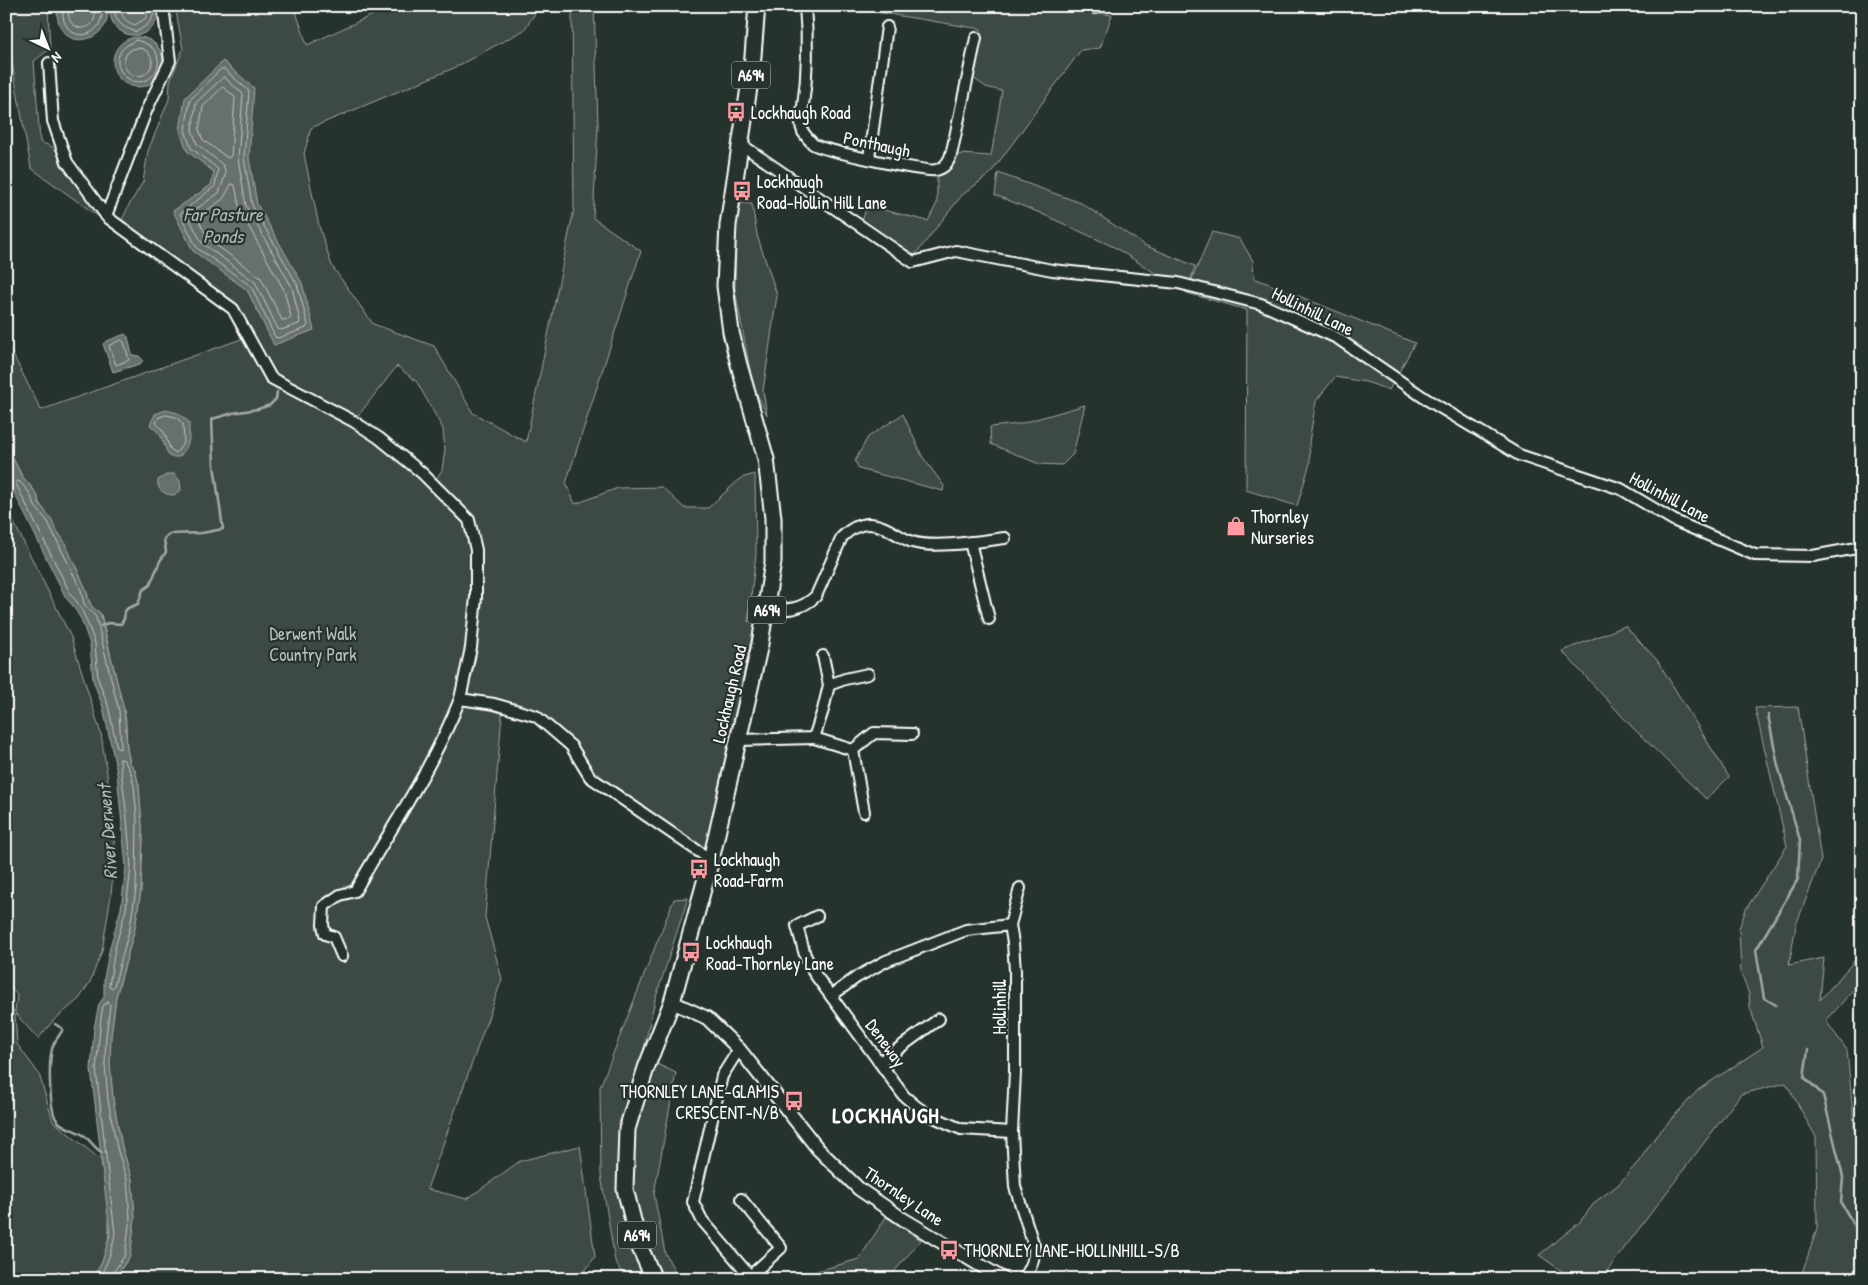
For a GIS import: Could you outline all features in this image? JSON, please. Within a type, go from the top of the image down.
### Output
[{"type":"main road","name":"A694","points":[[739,143],[752,68],[757,6]]},
{"type":"main road","name":"Lockhaugh Road","points":[[654,1279],[640,1248],[625,1188],[627,1129],[646,1068],[672,1002],[711,860],[767,608],[773,562],[773,518],[766,460],[739,365],[725,286],[728,225],[739,143]]},
{"type":"street","points":[[106,216],[147,109],[170,61],[163,6]]},
{"type":"street","name":"Ponthaugh","points":[[805,6],[808,37],[808,73],[800,122],[803,131],[814,144],[841,154],[869,158],[924,171],[937,170],[949,162],[976,38]]},
{"type":"street","points":[[869,158],[887,28]]},
{"type":"street","points":[[50,63],[53,121],[67,162],[106,216],[233,309],[271,378],[353,421],[379,438],[422,473],[469,520],[476,550],[476,597],[464,700],[423,776],[355,891],[340,895],[324,906],[323,925],[325,934],[334,937],[342,956]]},
{"type":"street","name":"Hollinhill Lane","points":[[739,143],[913,262],[956,251],[1052,270],[1178,283],[1261,304],[1337,338],[1426,399],[1519,456],[1620,489],[1675,521],[1755,555],[1813,556],[1862,547]]},
{"type":"street","points":[[767,608],[783,610],[797,608],[808,603],[816,596],[842,537],[848,530],[854,527],[872,524],[912,542],[926,544],[1005,538]]},
{"type":"street","points":[[970,542],[989,619]]},
{"type":"street","points":[[814,738],[829,684],[823,656]]},
{"type":"street","points":[[829,684],[868,674]]},
{"type":"street","points":[[464,700],[494,704],[536,716],[571,746],[590,777],[711,860]]},
{"type":"street","points":[[853,750],[874,733],[912,734]]},
{"type":"street","points":[[738,740],[814,738],[853,750]]},
{"type":"street","points":[[853,750],[864,812]]},
{"type":"street","points":[[831,996],[857,977],[886,961],[966,930],[1010,925],[1020,888]]},
{"type":"street","name":"Deneway","points":[[817,916],[797,926],[805,955],[814,973],[904,1096],[929,1115],[961,1129],[1012,1132]]},
{"type":"street","name":"Hollinhill","points":[[1010,925],[1015,971],[1012,1132],[1015,1188],[1034,1246],[1033,1263],[1024,1279]]},
{"type":"street","name":"Thornley Lane","points":[[672,1002],[707,1018],[739,1049],[818,1149],[859,1189],[903,1219],[1003,1279]]},
{"type":"street","points":[[880,1062],[939,1019]]},
{"type":"street","points":[[739,1049],[722,1076],[693,1202],[702,1220],[750,1276],[781,1248],[741,1199]]},
{"type":"green space","points":[[6,6],[48,6],[50,49],[34,61],[40,142],[53,147],[106,217],[102,219],[31,168],[6,30]]},
{"type":"green space","name":"Derwent Walk Country Park","points":[[175,6],[294,6],[307,45],[392,6],[540,6],[524,30],[454,68],[311,128],[304,154],[319,226],[332,266],[373,324],[434,346],[473,413],[526,442],[574,209],[572,6],[594,6],[598,125],[593,218],[641,251],[566,483],[575,504],[618,488],[662,487],[684,508],[708,508],[741,478],[755,474],[756,554],[748,622],[756,617],[704,855],[590,777],[571,746],[536,716],[504,707],[502,715],[485,917],[502,979],[427,1189],[467,1199],[520,1161],[580,1146],[595,1257],[579,1279],[114,1279],[130,1256],[135,1218],[132,1179],[122,1147],[113,1099],[110,1064],[111,1036],[116,997],[135,928],[141,890],[143,839],[139,786],[135,770],[130,763],[127,749],[126,720],[101,614],[92,607],[86,589],[64,541],[52,520],[39,503],[33,489],[22,476],[6,445],[6,341],[41,410],[247,337],[233,309],[119,226],[143,182],[148,151],[169,99],[170,81],[183,49]],"holes":[[[397,366],[417,382],[443,429],[445,450],[442,470],[433,483],[354,421]]]},
{"type":"green space","points":[[839,6],[1052,6],[1112,15],[1100,48],[1081,50],[990,174],[962,195],[915,255],[862,221],[867,206],[928,221],[937,203],[937,177],[948,171],[960,154],[991,156],[1002,91],[986,87],[973,78],[981,29]]},
{"type":"green space","points":[[998,173],[1081,203],[1144,245],[1195,266],[1189,286],[1212,232],[1240,239],[1253,261],[1254,278],[1415,343],[1389,390],[1366,382],[1335,377],[1316,401],[1309,442],[1310,463],[1297,506],[1246,490],[1247,310],[1187,293],[1114,247],[1040,213],[995,195]]},
{"type":"green space","points":[[741,203],[752,204],[757,235],[777,295],[763,391],[767,415],[753,386],[735,290],[736,226]]},
{"type":"green space","points":[[1085,405],[1073,454],[1062,465],[1039,464],[991,444],[990,427],[1019,424]]},
{"type":"green space","points":[[903,414],[922,456],[944,486],[943,491],[859,469],[855,461],[868,437]]},
{"type":"green space","points":[[6,507],[71,637],[101,734],[114,820],[114,862],[111,895],[102,951],[90,982],[79,999],[53,1021],[38,1039],[15,1013],[17,1044],[39,1074],[53,1121],[101,1160],[108,1206],[108,1237],[106,1252],[101,1266],[92,1279],[6,1279],[6,1003],[15,1012],[17,995],[6,983]]},
{"type":"green space","points":[[1625,626],[1657,660],[1729,777],[1706,799],[1633,728],[1562,651]]},
{"type":"green space","points":[[1798,707],[1821,860],[1796,925],[1789,965],[1824,958],[1820,1000],[1862,952],[1862,980],[1826,1021],[1847,1050],[1855,1136],[1862,1164],[1862,1279],[1800,1279],[1817,1229],[1816,1137],[1786,1083],[1741,1094],[1601,1279],[1573,1279],[1539,1255],[1579,1223],[1595,1202],[1618,1185],[1639,1161],[1656,1136],[1698,1090],[1763,1047],[1750,1007],[1749,994],[1741,973],[1739,928],[1746,909],[1787,846],[1755,708]]},
{"type":"green space","points":[[688,898],[655,1000],[642,1057],[676,1073],[654,1194],[665,1253],[679,1279],[625,1279],[615,1261],[601,1175],[600,1087],[674,899]]},
{"type":"green space","points":[[886,1217],[921,1240],[888,1279],[804,1279],[810,1273],[859,1259]]},
{"type":"water","points":[[59,6],[106,6],[107,16],[105,25],[91,37],[82,40],[74,39],[66,34],[60,26],[57,16]]},
{"type":"water","points":[[109,6],[159,6],[157,19],[152,28],[144,33],[134,35],[125,33],[117,28],[111,19]]},
{"type":"water","points":[[133,37],[143,37],[156,44],[163,57],[163,67],[156,80],[143,87],[133,87],[124,83],[117,76],[113,67],[113,57],[117,48],[124,41]]},
{"type":"water","name":"Far Pasture Ponds","points":[[223,61],[254,88],[249,158],[257,204],[302,283],[314,330],[274,345],[247,290],[193,251],[173,211],[211,185],[214,172],[187,151],[180,131],[185,98]]},
{"type":"water","points":[[125,334],[128,337],[132,355],[139,356],[143,360],[140,364],[113,372],[103,344]]},
{"type":"water","points":[[166,410],[178,413],[189,422],[187,445],[179,457],[170,457],[160,434],[150,425],[155,414]]},
{"type":"water","points":[[6,445],[22,476],[33,489],[39,503],[52,520],[64,541],[86,589],[92,607],[101,614],[124,709],[130,763],[135,770],[139,786],[143,839],[141,890],[135,928],[116,997],[111,1036],[110,1064],[113,1099],[122,1147],[132,1179],[135,1218],[130,1256],[114,1279],[92,1279],[102,1262],[110,1234],[91,1069],[94,1028],[99,1004],[104,997],[104,978],[121,908],[126,867],[117,773],[103,707],[93,680],[90,644],[81,619],[66,598],[6,476]]},
{"type":"water","points":[[168,474],[175,474],[180,481],[181,490],[174,495],[164,493],[158,487],[158,480]]},
{"type":"waterway","points":[[101,626],[108,623],[121,624],[125,611],[138,604],[143,590],[150,585],[166,552],[164,539],[169,534],[202,533],[223,529],[214,465],[212,419],[270,405],[276,399],[277,392]]},
{"type":"waterway","points":[[1768,715],[1778,766],[1800,840],[1798,879],[1756,950],[1764,998],[1776,1005]]},
{"type":"waterway","points":[[55,1024],[63,1029],[53,1046],[50,1061],[52,1104],[56,1119],[66,1127],[82,1134],[102,1153]]},
{"type":"waterway","points":[[1808,1050],[1804,1077],[1823,1095],[1843,1177],[1841,1203],[1859,1233],[1862,1258]]},
{"type":"waterway","points":[[1854,1279],[1862,1270]]},
{"type":"place","name":"Lockhaugh Road","points":[[736,112]]},
{"type":"place","name":"Lockhaugh Road-Hollin Hill Lane","points":[[742,191]]},
{"type":"place","name":"Thornley Nurseries","points":[[1236,526]]},
{"type":"place","name":"Lockhaugh Road-Farm","points":[[699,869]]},
{"type":"place","name":"Lockhaugh Road-Thornley Lane","points":[[691,952]]},
{"type":"place","name":"THORNLEY LANE-GLAMIS CRESCENT-N/B","points":[[794,1101]]},
{"type":"place","name":"THORNLEY LANE-HOLLINHILL-S/B","points":[[949,1250]]},
{"type":"district","name":"LOCKHAUGH","points":[[886,1115]]},
{"type":"water label","name":"River Derwent","points":[[107,832]]}]
